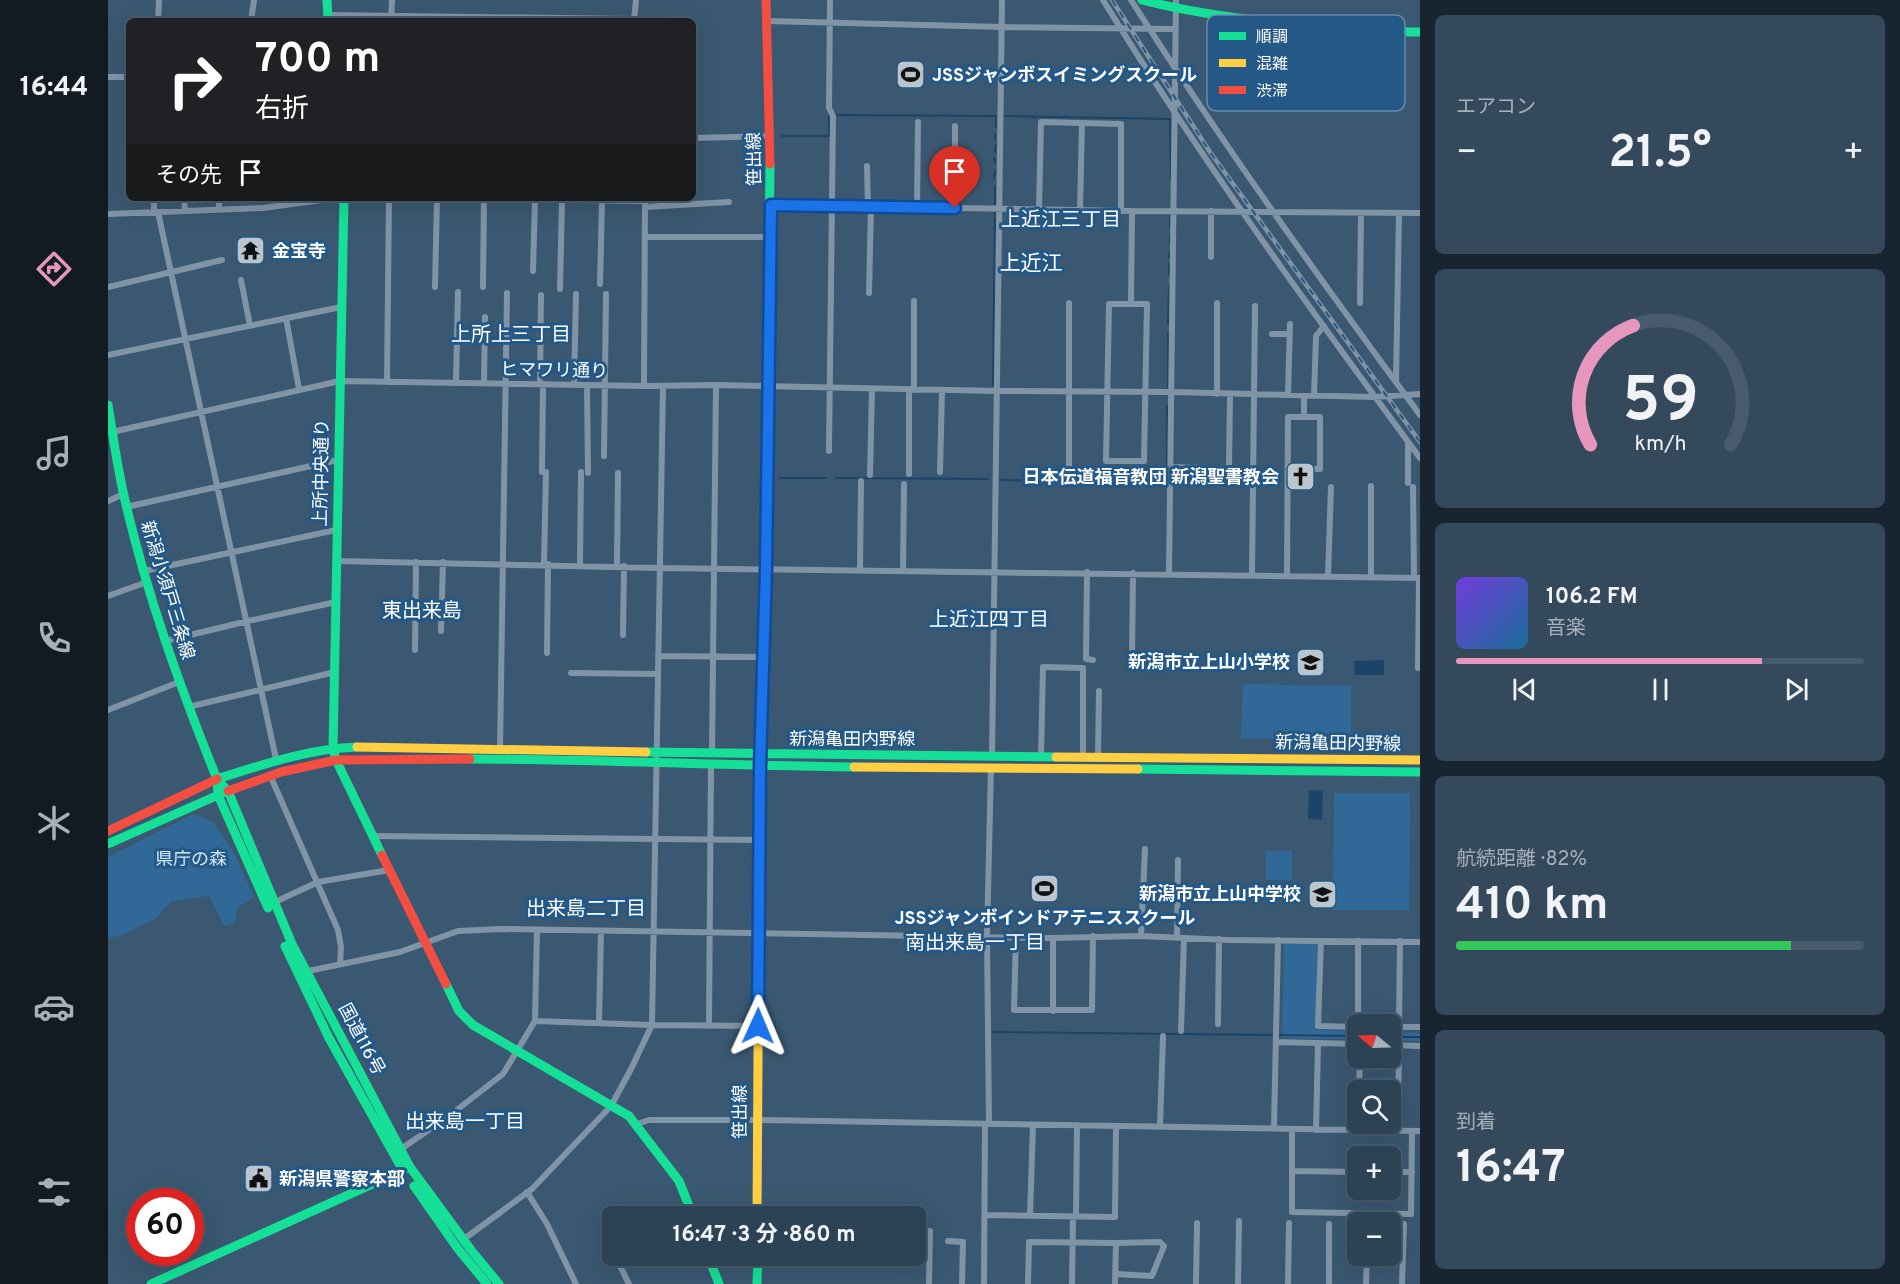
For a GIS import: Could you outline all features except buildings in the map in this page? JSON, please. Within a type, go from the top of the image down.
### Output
[{"type":"main road","points":[[327,0],[328,18]]},
{"type":"main road","name":"笹出線","points":[[757,1206],[760,766],[766,569],[771,205],[766,0]]},
{"type":"main road","points":[[1142,0],[1176,5],[1216,15]]},
{"type":"main road","points":[[1405,31],[1420,32]]},
{"type":"main road","name":"上所中央通り","points":[[344,201],[336,530],[333,748],[336,760],[459,1011],[472,1024],[629,1116],[679,1181],[689,1206]]},
{"type":"main road","name":"新潟小須戸三条線","points":[[108,405],[126,507],[147,582],[179,682],[217,779]]},
{"type":"main road","name":"新潟亀田内野線","points":[[217,779],[276,759],[333,748],[367,747],[500,751],[1420,760]]},
{"type":"main road","name":"新潟亀田内野線","points":[[223,793],[270,774],[305,764],[336,760],[572,759],[760,766],[1420,772]]},
{"type":"main road","points":[[108,831],[217,779]]},
{"type":"main road","name":"国道116号","points":[[217,779],[292,944],[401,1149],[407,1169],[499,1284]]},
{"type":"main road","points":[[108,844],[223,793]]},
{"type":"main road","name":"国道116号","points":[[223,793],[257,886],[329,1038],[458,1249],[487,1284]]},
{"type":"main road","points":[[151,1284],[407,1169]]},
{"type":"main road","points":[[712,1266],[719,1284]]},
{"type":"main road","points":[[757,1284],[758,1266]]},
{"type":"street","points":[[158,18],[159,0]]},
{"type":"street","points":[[251,18],[254,0]]},
{"type":"street","points":[[328,18],[391,18],[392,0]]},
{"type":"street","points":[[634,18],[636,0]]},
{"type":"street","points":[[828,451],[831,388],[833,116],[829,108],[830,0]]},
{"type":"street","points":[[984,1284],[987,936],[992,768],[1002,0]]},
{"type":"street","points":[[1103,0],[1175,114],[1241,211],[1420,459]]},
{"type":"street","points":[[1131,0],[1175,69],[1273,211],[1420,415]]},
{"type":"street","points":[[1169,573],[1176,5]]},
{"type":"street","points":[[767,21],[1002,27],[1175,28]]},
{"type":"street","points":[[108,77],[126,78]]},
{"type":"street","points":[[917,207],[918,122]]},
{"type":"street","points":[[1039,209],[1041,122],[1121,124],[1121,210]]},
{"type":"street","points":[[1080,210],[1082,123]]},
{"type":"street","points":[[955,126],[955,208]]},
{"type":"street","points":[[696,138],[770,136]]},
{"type":"street","points":[[867,165],[869,293]]},
{"type":"street","points":[[154,201],[219,486],[231,553],[248,621],[276,759]]},
{"type":"street","points":[[184,201],[185,211]]},
{"type":"street","points":[[219,201],[219,209]]},
{"type":"street","points":[[108,214],[263,208],[298,201]]},
{"type":"street","points":[[387,382],[389,201]]},
{"type":"street","points":[[435,287],[437,201]]},
{"type":"street","points":[[483,287],[484,201]]},
{"type":"street","points":[[533,271],[535,201]]},
{"type":"street","points":[[558,201],[560,289]]},
{"type":"street","points":[[600,284],[602,201],[729,202]]},
{"type":"street","points":[[644,386],[645,202]]},
{"type":"street","points":[[771,205],[1420,213]]},
{"type":"street","points":[[1131,304],[1132,211]]},
{"type":"street","points":[[1211,211],[1211,257]]},
{"type":"street","points":[[1360,303],[1361,213]]},
{"type":"street","points":[[1396,381],[1399,214]]},
{"type":"street","points":[[645,237],[770,237]]},
{"type":"street","points":[[108,287],[222,260]]},
{"type":"street","points":[[241,280],[250,326]]},
{"type":"street","points":[[456,383],[458,292]]},
{"type":"street","points":[[500,751],[507,294]]},
{"type":"street","points":[[574,385],[576,294]]},
{"type":"street","points":[[604,456],[606,294]]},
{"type":"street","points":[[541,295],[547,653]]},
{"type":"street","points":[[909,474],[914,301]]},
{"type":"street","points":[[1069,303],[1069,471]]},
{"type":"street","points":[[1217,303],[1217,394]]},
{"type":"street","points":[[1109,304],[1147,304],[1144,461],[1107,461],[1108,391],[1109,304]]},
{"type":"street","points":[[1252,574],[1255,306]]},
{"type":"street","points":[[108,355],[341,307]]},
{"type":"street","points":[[484,383],[485,317]]},
{"type":"street","points":[[286,318],[299,389]]},
{"type":"street","points":[[1288,395],[1290,324]]},
{"type":"street","points":[[1314,396],[1316,336],[1324,326]]},
{"type":"street","points":[[1272,334],[1289,334]]},
{"type":"street","name":"ヒマワリ通り","points":[[112,432],[340,381],[541,385],[716,385],[997,392],[1108,391],[1374,397],[1420,394]]},
{"type":"street","points":[[580,565],[587,385]]},
{"type":"street","points":[[712,753],[716,385]]},
{"type":"street","points":[[464,1239],[527,1192],[611,1106],[652,1025],[663,386]]},
{"type":"street","points":[[870,475],[872,389]]},
{"type":"street","points":[[940,472],[942,390]]},
{"type":"street","points":[[1228,465],[1230,395]]},
{"type":"street","points":[[1304,396],[1304,417]]},
{"type":"street","points":[[1287,468],[1320,468],[1320,417],[1288,417],[1287,468],[1287,575]]},
{"type":"street","points":[[1408,443],[1418,578],[1418,668]]},
{"type":"street","points":[[126,507],[338,460]]},
{"type":"street","points":[[1171,467],[1206,468]]},
{"type":"street","points":[[618,473],[623,635]]},
{"type":"street","points":[[860,570],[861,481]]},
{"type":"street","points":[[903,570],[904,483]]},
{"type":"street","points":[[1371,486],[1371,576]]},
{"type":"street","points":[[1328,576],[1331,487]]},
{"type":"street","points":[[108,501],[124,494]]},
{"type":"street","points":[[144,571],[336,530]]},
{"type":"street","points":[[336,561],[659,568],[1252,574],[1418,578]]},
{"type":"street","points":[[415,650],[416,562]]},
{"type":"street","points":[[441,632],[443,562]]},
{"type":"street","points":[[1087,572],[1086,659],[1093,660]]},
{"type":"street","points":[[1132,659],[1133,573]]},
{"type":"street","points":[[108,597],[147,582]]},
{"type":"street","points":[[165,641],[336,602]]},
{"type":"street","points":[[658,656],[764,657]]},
{"type":"street","points":[[1041,757],[1043,667],[1083,668],[1083,757]]},
{"type":"street","points":[[188,707],[335,672]]},
{"type":"street","points":[[571,673],[658,674]]},
{"type":"street","points":[[108,710],[179,682]]},
{"type":"street","points":[[1098,757],[1099,691]]},
{"type":"street","points":[[709,1025],[711,764]]},
{"type":"street","points":[[270,774],[338,930],[341,947],[340,964]]},
{"type":"street","points":[[373,836],[759,840]]},
{"type":"street","points":[[1141,936],[1145,849]]},
{"type":"street","points":[[1178,860],[1181,1031]]},
{"type":"street","points":[[274,903],[318,882],[389,870]]},
{"type":"street","points":[[401,1149],[449,1116],[503,1074],[535,1021],[537,930]]},
{"type":"street","points":[[308,971],[400,952],[458,931],[537,930],[1053,938],[1141,936],[1420,942]]},
{"type":"street","points":[[599,1023],[601,931]]},
{"type":"street","points":[[1016,936],[1014,1010],[1053,1011],[1092,1010],[1093,936]]},
{"type":"street","points":[[1053,938],[1053,1011]]},
{"type":"street","points":[[1218,1024],[1220,939]]},
{"type":"street","points":[[1274,1128],[1278,940]]},
{"type":"street","points":[[1321,941],[1318,1026],[1347,1026]]},
{"type":"street","points":[[1358,941],[1358,1014]]},
{"type":"street","points":[[1399,1014],[1400,941]]},
{"type":"street","points":[[535,1021],[758,1026]]},
{"type":"street","points":[[1401,1027],[1420,1027]]},
{"type":"street","points":[[1160,1127],[1162,1036]]},
{"type":"street","points":[[1276,1040],[1347,1044]]},
{"type":"street","points":[[1316,1130],[1318,1043]]},
{"type":"street","points":[[1401,1045],[1420,1046]]},
{"type":"street","points":[[637,1124],[649,1120],[756,1120],[1316,1130],[1347,1128]]},
{"type":"street","points":[[1030,1215],[1033,1125]]},
{"type":"street","points":[[1072,1284],[1077,1125]]},
{"type":"street","points":[[985,1215],[1115,1217],[1116,1126]]},
{"type":"street","points":[[1292,1129],[1292,1212],[1411,1214],[1412,1131]]},
{"type":"street","points":[[1401,1130],[1420,1131]]},
{"type":"street","points":[[1293,1171],[1347,1172]]},
{"type":"street","points":[[1401,1172],[1412,1172]]},
{"type":"street","points":[[527,1192],[547,1224],[576,1284]]},
{"type":"street","points":[[1238,1284],[1239,1221]]},
{"type":"street","points":[[1196,1284],[1197,1223]]},
{"type":"street","points":[[1288,1284],[1289,1223]]},
{"type":"street","points":[[1329,1224],[1329,1284]]},
{"type":"street","points":[[1402,1284],[1404,1224]]},
{"type":"street","points":[[929,1284],[930,1231]]},
{"type":"street","points":[[948,1241],[963,1242],[962,1284]]},
{"type":"street","points":[[1028,1284],[1029,1242],[1160,1242],[1164,1246],[1152,1276],[1116,1274]]},
{"type":"street","points":[[1115,1284],[1116,1243]]},
{"type":"street","points":[[620,1266],[629,1284]]},
{"type":"street","points":[[1366,1284],[1367,1266]]},
{"type":"green space","points":[[1243,684],[1351,686],[1351,741],[1241,738]]},
{"type":"green space","points":[[1334,793],[1410,793],[1409,910],[1333,910]]},
{"type":"green space","name":"県庁の森","points":[[193,814],[213,822],[233,851],[254,897],[238,907],[235,923],[224,926],[209,896],[171,901],[155,919],[120,936],[108,938],[108,857]]},
{"type":"green space","points":[[1266,851],[1292,851],[1292,880],[1266,880]]},
{"type":"green space","points":[[1317,943],[1316,1030],[1347,1031],[1347,1039],[1282,1038],[1284,944]]},
{"type":"green space","points":[[1401,1032],[1420,1033],[1420,1041],[1401,1040]]},
{"type":"shaded area","points":[[1384,660],[1384,675],[1355,675],[1354,661]]},
{"type":"shaded area","points":[[1309,790],[1323,791],[1322,820],[1308,819]]},
{"type":"waterway","points":[[782,136],[829,136],[829,115]]},
{"type":"waterway","points":[[836,115],[996,116],[996,127]]},
{"type":"waterway","points":[[1004,116],[1170,119],[1171,181]]},
{"type":"waterway","points":[[995,135],[995,140]]},
{"type":"waterway","points":[[995,152],[996,145]]},
{"type":"waterway","points":[[994,158],[995,163]]},
{"type":"waterway","points":[[994,179],[995,170]]},
{"type":"waterway","points":[[995,186],[995,204]]},
{"type":"waterway","points":[[993,385],[995,213]]},
{"type":"waterway","points":[[1170,215],[1170,228]]},
{"type":"waterway","points":[[1170,235],[1170,243]]},
{"type":"waterway","points":[[1169,258],[1170,250]]},
{"type":"waterway","points":[[1169,264],[1169,275]]},
{"type":"waterway","points":[[1168,324],[1169,287]]},
{"type":"waterway","points":[[1168,334],[1168,389]]},
{"type":"waterway","points":[[1000,480],[1167,483],[1167,406]]},
{"type":"waterway","points":[[780,478],[826,478]]},
{"type":"waterway","points":[[836,478],[988,479]]},
{"type":"waterway","points":[[993,1032],[1347,1036]]},
{"type":"waterway","points":[[1401,1037],[1420,1037]]},
{"type":"railway","points":[[1112,0],[1210,152],[1420,442]]},
{"type":"traffic: fast","points":[[327,0],[328,18]]},
{"type":"traffic: fast","points":[[1142,0],[1218,15]]},
{"type":"traffic: fast","points":[[1405,31],[1420,32]]},
{"type":"traffic: fast","points":[[759,899],[760,766],[766,569],[770,164]]},
{"type":"traffic: fast","points":[[344,201],[333,748],[336,760],[382,855]]},
{"type":"traffic: fast","points":[[108,405],[122,485],[153,604],[177,675],[217,779],[303,754],[357,747]]},
{"type":"traffic: fast","points":[[646,752],[1056,757]]},
{"type":"traffic: fast","points":[[470,759],[854,767]]},
{"type":"traffic: fast","points":[[1138,769],[1420,772]]},
{"type":"traffic: fast","points":[[217,779],[228,791],[292,944],[410,1167],[499,1284]]},
{"type":"traffic: fast","points":[[217,779],[218,795],[268,908]]},
{"type":"traffic: fast","points":[[108,844],[225,792]]},
{"type":"traffic: fast","points":[[285,946],[329,1038],[401,1167]]},
{"type":"traffic: fast","points":[[446,984],[459,1011],[473,1025],[629,1116],[679,1181],[689,1206]]},
{"type":"traffic: fast","points":[[151,1284],[408,1168]]},
{"type":"traffic: fast","points":[[414,1186],[458,1249],[487,1284]]},
{"type":"traffic: fast","points":[[712,1266],[719,1284]]},
{"type":"traffic: fast","points":[[757,1284],[758,1266]]},
{"type":"traffic: slow","points":[[357,747],[646,752]]},
{"type":"traffic: slow","points":[[1056,757],[1420,760]]},
{"type":"traffic: slow","points":[[854,767],[1138,769]]},
{"type":"traffic: slow","points":[[757,1206],[759,899]]},
{"type":"traffic: jam","points":[[766,0],[770,164]]},
{"type":"traffic: jam","points":[[228,791],[281,772],[336,760],[470,759]]},
{"type":"traffic: jam","points":[[108,831],[217,779]]},
{"type":"traffic: jam","points":[[382,855],[446,984]]},
{"type":"place","name":"JSSジャンボスイミングスクール","points":[[911,75]]},
{"type":"place","name":"金宝寺","points":[[251,251]]},
{"type":"place","name":"日本伝道福音教団 新潟聖書教会","points":[[1300,477]]},
{"type":"place","name":"新潟市立上山小学校","points":[[1311,662]]},
{"type":"place","name":"JSSジャンボインドアテニススクール","points":[[1045,889]]},
{"type":"place","name":"新潟市立上山中学校","points":[[1322,894]]},
{"type":"place","name":"新潟県警察本部","points":[[258,1179]]},
{"type":"district","name":"上近江三丁目","points":[[1061,219]]},
{"type":"district","name":"上近江","points":[[1031,263]]},
{"type":"district","name":"上所上三丁目","points":[[511,334]]},
{"type":"district","name":"東出来島","points":[[422,610]]},
{"type":"district","name":"上近江四丁目","points":[[989,619]]},
{"type":"district","name":"出来島二丁目","points":[[586,908]]},
{"type":"district","name":"南出来島一丁目","points":[[975,942]]},
{"type":"district","name":"出来島一丁目","points":[[465,1121]]},
{"type":"route","points":[[758,1026],[760,766],[766,569],[771,205],[955,208]]}]
